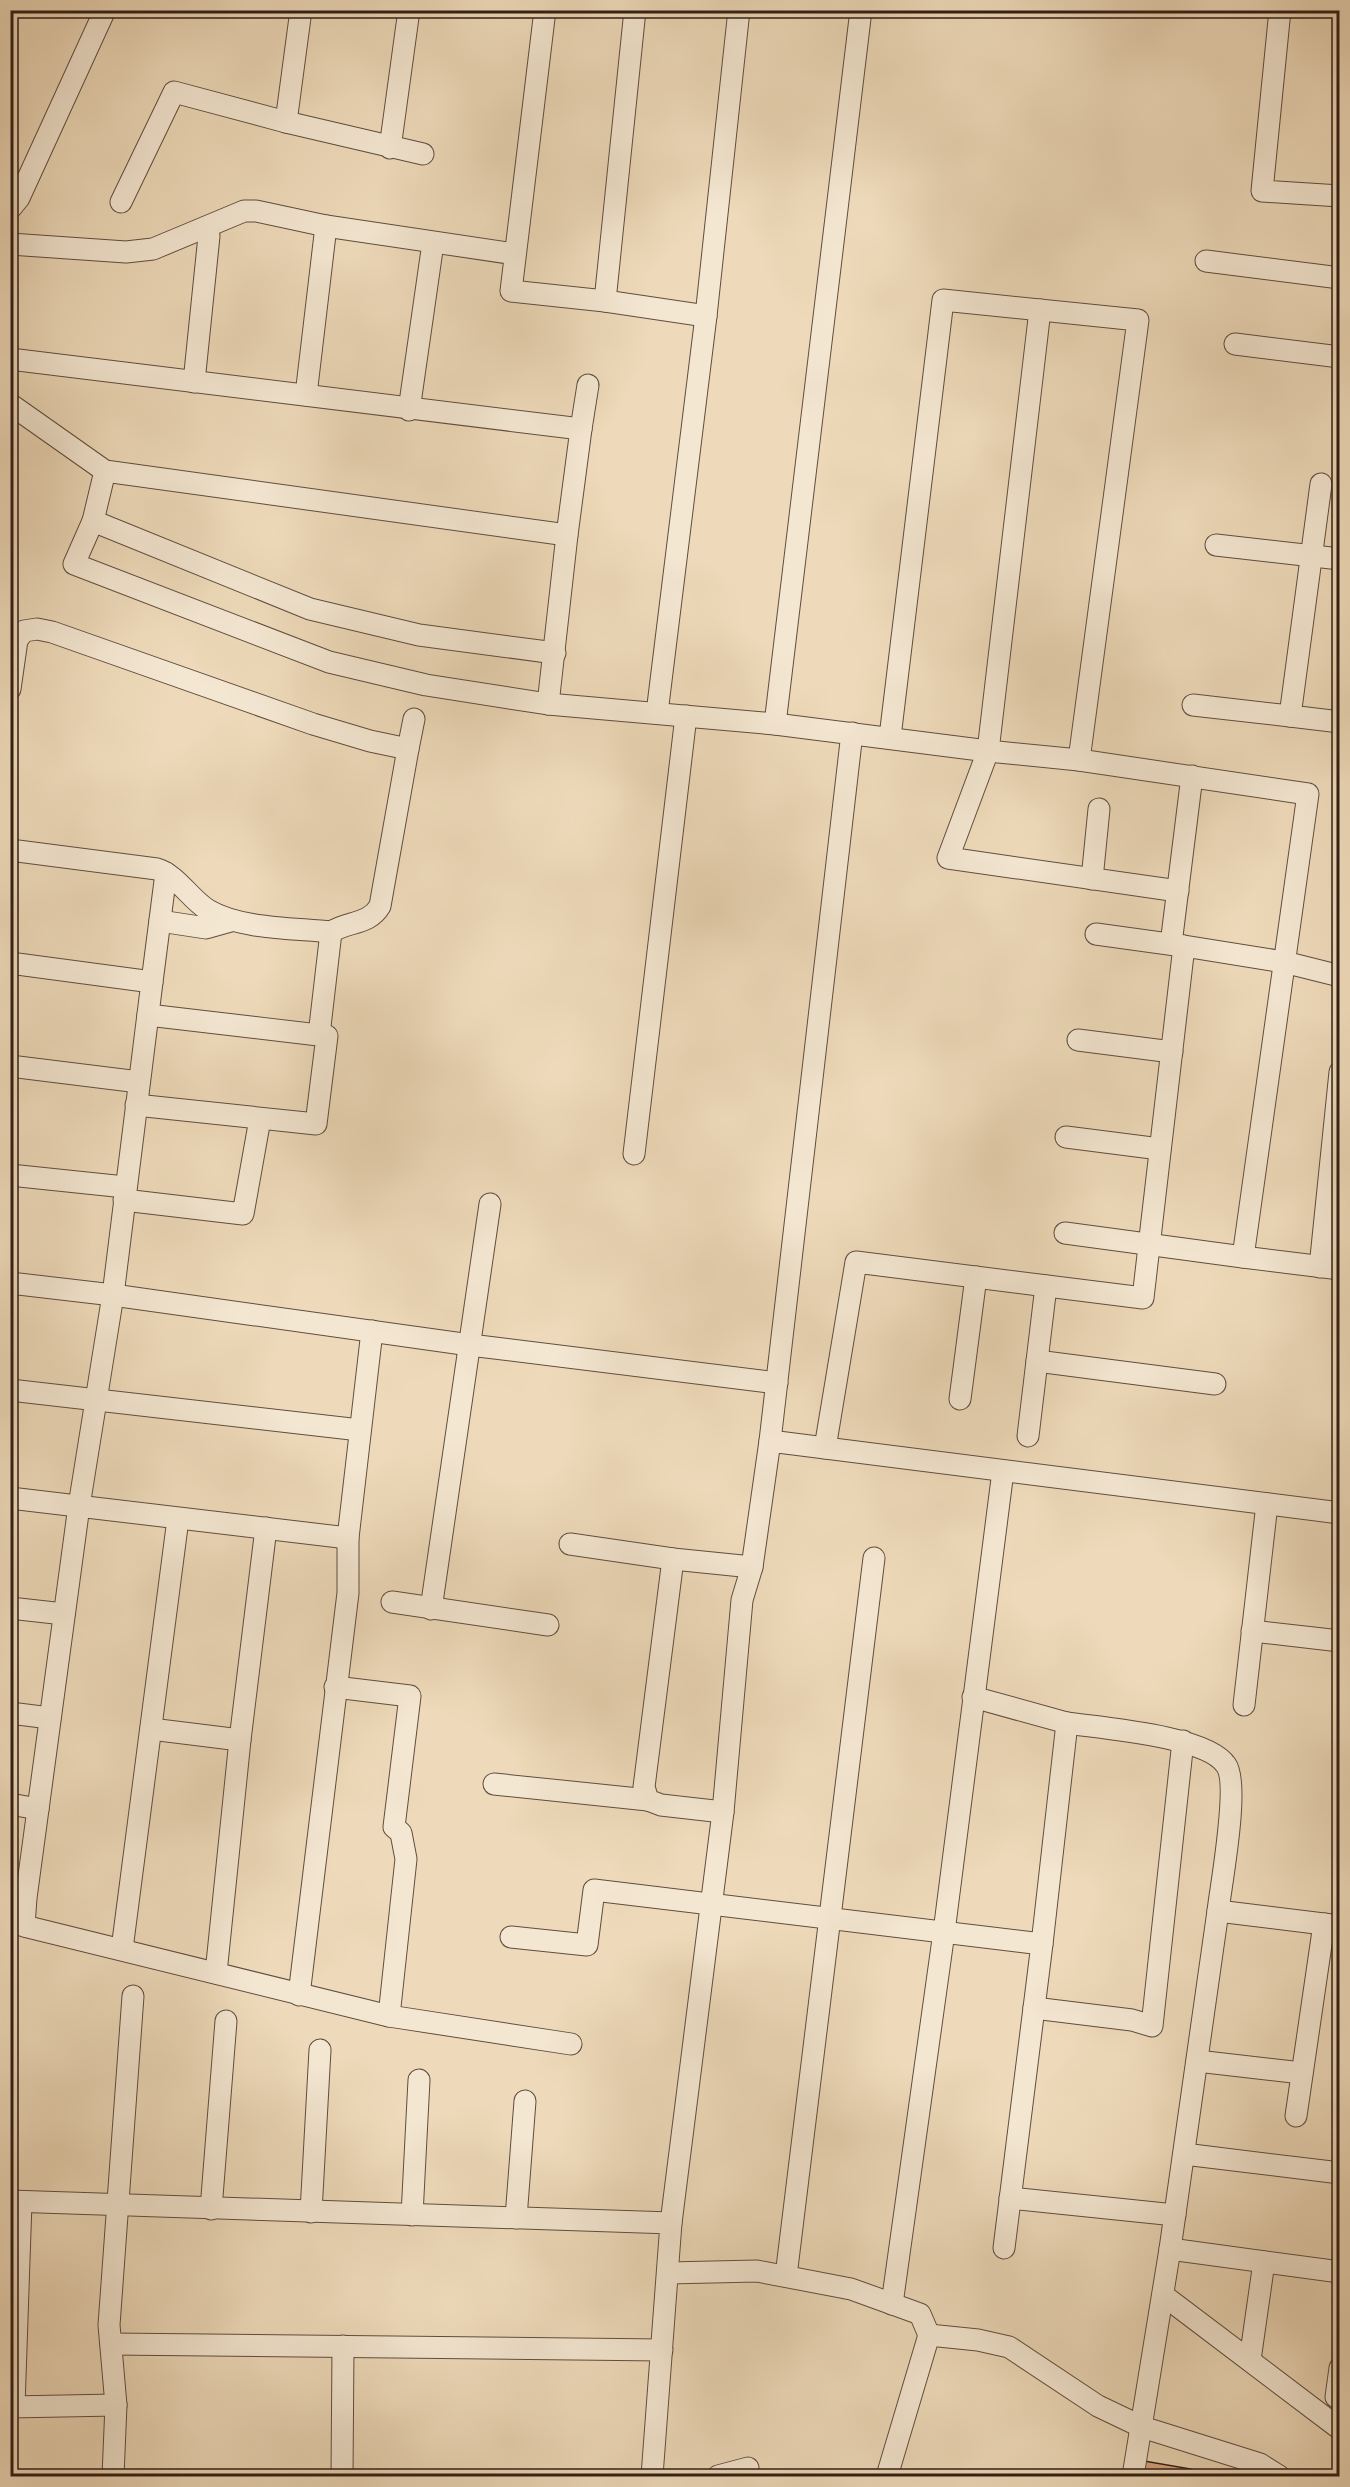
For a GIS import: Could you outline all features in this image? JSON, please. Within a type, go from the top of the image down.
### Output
[{"type":"street","points":[[10,209],[19,198],[105,10]]},
{"type":"street","points":[[286,122],[301,10]]},
{"type":"street","points":[[390,148],[409,10]]},
{"type":"street","points":[[545,10],[511,291],[605,301],[706,316]]},
{"type":"street","points":[[605,301],[635,10]]},
{"type":"street","points":[[657,713],[706,316],[739,10]]},
{"type":"street","points":[[775,724],[861,10]]},
{"type":"street","points":[[1280,10],[1262,192],[1340,196]]},
{"type":"street","points":[[121,202],[174,92],[390,148],[423,154]]},
{"type":"street","points":[[10,244],[126,252],[153,249],[244,211],[256,211],[326,226],[515,254]]},
{"type":"street","points":[[306,396],[326,226]]},
{"type":"street","points":[[194,382],[210,236],[207,227]]},
{"type":"street","points":[[409,410],[433,243]]},
{"type":"street","points":[[1206,261],[1340,278]]},
{"type":"street","points":[[890,737],[943,300],[1138,320],[1079,760]]},
{"type":"street","points":[[1040,310],[988,751],[948,858],[1178,891]]},
{"type":"street","points":[[1234,344],[1340,357]]},
{"type":"street","points":[[10,359],[409,410],[581,429]]},
{"type":"street","points":[[548,704],[567,535],[588,385]]},
{"type":"street","points":[[10,404],[105,471],[567,535]]},
{"type":"street","points":[[105,471],[93,521],[74,564],[329,662],[426,686],[548,704],[775,724],[890,737],[988,751],[1079,760],[1308,794],[1243,1257]]},
{"type":"street","points":[[1290,716],[1321,484]]},
{"type":"street","points":[[93,521],[310,609],[419,635],[555,653]]},
{"type":"street","points":[[1216,545],[1340,559]]},
{"type":"street","points":[[10,689],[17,640],[24,631],[37,629],[52,632],[313,724],[370,741],[408,749]]},
{"type":"street","points":[[1193,705],[1340,722]]},
{"type":"street","points":[[634,1154],[686,716]]},
{"type":"street","points":[[10,850],[152,868],[166,873],[201,906],[231,921],[331,932],[342,925],[366,920],[376,913],[380,906],[414,719]]},
{"type":"street","points":[[652,2476],[671,2223],[723,1812],[742,1600],[752,1567],[770,1441],[852,733]]},
{"type":"street","points":[[825,1448],[856,1262],[1143,1298],[1172,1053],[1178,945],[1178,891],[1192,776]]},
{"type":"street","points":[[1092,879],[1099,809]]},
{"type":"street","points":[[166,873],[113,1295],[79,1506],[38,1809],[18,1896],[24,1926],[389,2016],[571,2044]]},
{"type":"street","points":[[160,921],[206,928],[231,921]]},
{"type":"street","points":[[319,1035],[331,932]]},
{"type":"street","points":[[1096,934],[1284,962],[1340,976]]},
{"type":"street","points":[[10,963],[152,982]]},
{"type":"street","points":[[136,1105],[316,1124],[327,1036],[148,1015]]},
{"type":"street","points":[[1078,1040],[1172,1053]]},
{"type":"street","points":[[10,1066],[139,1082]]},
{"type":"street","points":[[1065,1233],[1149,1246],[1330,1268],[1340,1072]]},
{"type":"street","points":[[10,1175],[243,1214],[260,1119]]},
{"type":"street","points":[[1066,1137],[1160,1149]]},
{"type":"street","points":[[431,1609],[490,1204]]},
{"type":"street","points":[[960,1399],[976,1277]]},
{"type":"street","points":[[10,1283],[113,1295],[470,1345],[777,1383]]},
{"type":"street","points":[[1028,1436],[1046,1286]]},
{"type":"street","points":[[299,1995],[348,1593],[348,1538],[372,1332]]},
{"type":"street","points":[[1037,1360],[1215,1384]]},
{"type":"street","points":[[10,1390],[360,1430]]},
{"type":"street","points":[[770,1441],[1340,1513]]},
{"type":"street","points":[[892,2304],[944,1932],[1003,1471]]},
{"type":"street","points":[[10,1498],[348,1538]]},
{"type":"street","points":[[1244,1706],[1267,1504]]},
{"type":"street","points":[[122,1949],[178,1519]]},
{"type":"street","points":[[216,1973],[240,1740],[266,1528]]},
{"type":"street","points":[[570,1544],[673,1559],[752,1567]]},
{"type":"street","points":[[786,2277],[874,1558]]},
{"type":"street","points":[[648,1800],[645,1787],[673,1559]]},
{"type":"street","points":[[392,1602],[548,1625]]},
{"type":"street","points":[[10,1608],[64,1614]]},
{"type":"street","points":[[1252,1632],[1340,1641]]},
{"type":"street","points":[[335,1687],[410,1696],[394,1827],[400,1833],[406,1859],[389,2016]]},
{"type":"street","points":[[973,1697],[1068,1723],[1183,1741],[1215,1755],[1227,1765],[1232,1789],[1218,1911],[1184,2154],[1133,2476]]},
{"type":"street","points":[[10,1713],[50,1718]]},
{"type":"street","points":[[1004,2248],[1068,1723]]},
{"type":"street","points":[[152,1729],[240,1740]]},
{"type":"street","points":[[1034,2008],[1132,2020],[1152,2026],[1183,1741]]},
{"type":"street","points":[[494,1784],[648,1800],[661,1805],[723,1812]]},
{"type":"street","points":[[10,1804],[38,1809]]},
{"type":"street","points":[[511,1937],[586,1945],[594,1890],[1041,1944]]},
{"type":"street","points":[[1218,1911],[1332,1925],[1302,2073],[1296,2116]]},
{"type":"street","points":[[113,2476],[116,2405],[109,2325],[134,1996]]},
{"type":"street","points":[[211,2209],[226,2020]]},
{"type":"street","points":[[310,2212],[320,2050]]},
{"type":"street","points":[[1197,2061],[1302,2073]]},
{"type":"street","points":[[412,2215],[419,2080]]},
{"type":"street","points":[[516,2218],[525,2101]]},
{"type":"street","points":[[1184,2154],[1340,2173]]},
{"type":"street","points":[[1010,2198],[1175,2215]]},
{"type":"street","points":[[116,2405],[12,2407],[16,2201],[671,2223]]},
{"type":"street","points":[[1170,2249],[1340,2272]]},
{"type":"street","points":[[1250,2360],[1264,2262]]},
{"type":"street","points":[[668,2273],[757,2271],[851,2289],[920,2314],[929,2334],[887,2476]]},
{"type":"street","points":[[1163,2295],[1340,2429]]},
{"type":"street","points":[[929,2334],[978,2340],[1009,2347],[1098,2406],[1142,2427],[1260,2464],[1278,2476]]},
{"type":"street","points":[[111,2344],[662,2350]]},
{"type":"street","points":[[342,2476],[343,2346]]},
{"type":"street","points":[[1340,2368],[1336,2397],[1340,2397]]},
{"type":"street","points":[[718,2476],[748,2468]]},
{"type":"green space","points":[[1339,2065],[1339,2125],[1334,2124]]},
{"type":"building","points":[[1144,2461],[1191,2469],[1190,2476],[1142,2476]]}]
